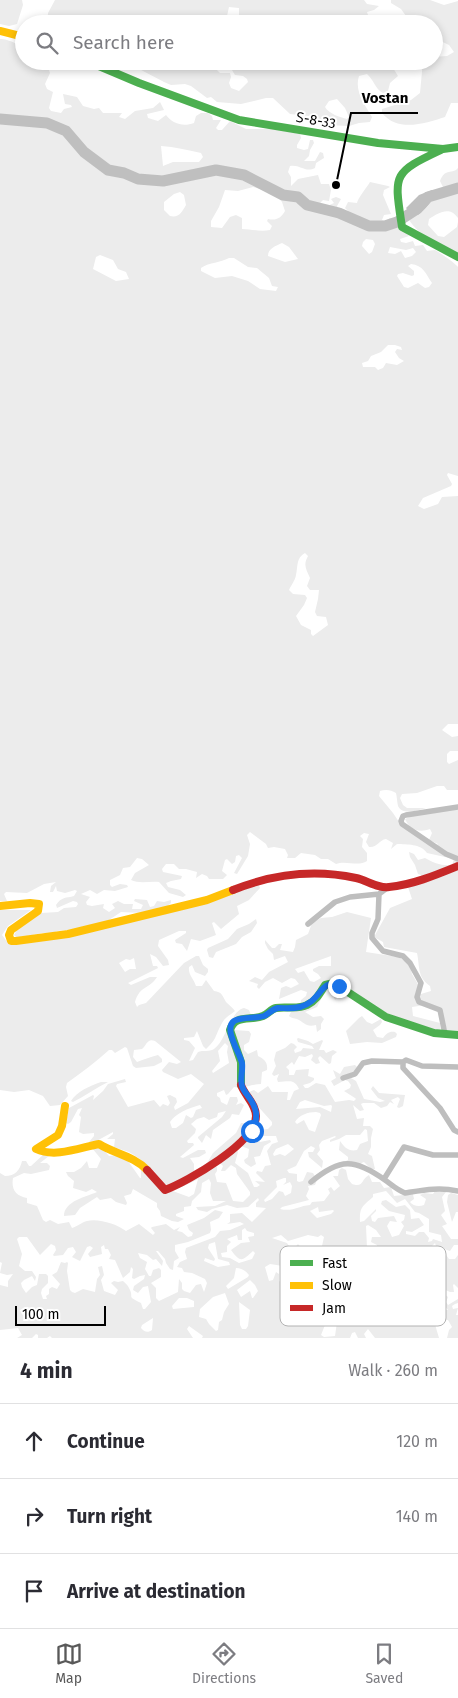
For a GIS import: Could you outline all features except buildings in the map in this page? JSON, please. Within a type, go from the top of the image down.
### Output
[{"type":"street","points":[[0,31],[15,35]]},
{"type":"street","name":"Տ-8-33","points":[[107,70],[139,84],[239,120],[378,143],[443,149]]},
{"type":"street","points":[[458,147],[443,149],[406,167],[398,175],[396,191],[402,226],[422,239],[458,257]]},
{"type":"street","points":[[458,807],[416,812],[403,816],[401,821],[402,824],[446,854],[458,859]]},
{"type":"street","points":[[308,924],[335,902],[350,897],[379,894],[387,888],[433,876],[458,866]]},
{"type":"street","points":[[0,906],[13,906],[34,902],[40,904],[38,911],[11,930],[9,938],[16,942],[68,934],[122,921],[207,900],[257,880],[288,875],[318,873],[344,876],[357,878],[387,888]]},
{"type":"street","points":[[379,894],[378,919],[372,932],[372,938],[383,951],[403,956],[410,963],[421,984],[417,997],[419,1002],[440,1010],[446,1034]]},
{"type":"street","points":[[65,1106],[59,1135],[55,1139],[38,1146],[36,1149],[40,1152],[59,1153],[99,1144],[110,1151],[126,1155],[144,1168],[165,1190],[208,1169],[239,1144],[252,1131],[255,1124],[257,1117],[253,1103],[242,1088],[242,1064],[230,1030],[230,1025],[235,1020],[264,1016],[276,1008],[294,1009],[303,1006],[312,1002],[325,985],[334,983],[386,1017],[421,1030],[458,1035]]},
{"type":"street","points":[[343,1078],[355,1074],[363,1063],[372,1061],[402,1062],[406,1060],[422,1066],[458,1067]]},
{"type":"street","points":[[402,1062],[403,1068],[440,1108],[454,1130],[458,1132]]},
{"type":"street","points":[[384,1179],[404,1147],[432,1155],[458,1155]]},
{"type":"street","points":[[311,1182],[333,1166],[347,1162],[360,1166],[405,1193],[427,1189],[458,1191]]},
{"type":"shaded area","points":[[0,0],[22,0],[23,5],[20,15],[15,15],[15,24],[9,26],[0,24]]},
{"type":"shaded area","points":[[55,0],[364,0],[367,4],[379,6],[367,12],[368,15],[239,15],[239,8],[229,7],[227,15],[48,15]]},
{"type":"shaded area","points":[[391,0],[430,0],[444,5],[458,1],[458,103],[451,103],[445,117],[421,124],[404,125],[396,123],[382,113],[382,109],[411,100],[420,93],[422,70],[443,70],[443,56],[454,52],[449,45],[443,42],[443,15],[405,15],[401,9],[391,3]]},
{"type":"shaded area","points":[[0,39],[15,43],[15,70],[49,70],[50,73],[45,84],[47,89],[53,92],[49,108],[51,111],[61,113],[64,109],[72,107],[65,104],[63,94],[77,97],[83,106],[94,109],[99,108],[103,113],[122,113],[119,117],[125,119],[135,111],[153,108],[160,102],[164,110],[147,114],[148,118],[158,121],[166,115],[175,123],[186,125],[194,123],[196,116],[201,113],[208,113],[212,116],[213,120],[221,120],[216,128],[218,130],[222,130],[230,121],[246,129],[273,129],[300,134],[301,138],[297,148],[304,150],[308,149],[310,140],[313,140],[314,143],[309,156],[304,161],[315,161],[320,152],[323,153],[324,158],[316,163],[315,168],[311,169],[290,166],[288,172],[291,177],[291,186],[298,179],[318,175],[321,184],[329,184],[331,190],[329,201],[323,200],[320,203],[320,207],[323,208],[334,203],[331,199],[336,197],[341,199],[337,206],[344,215],[348,211],[345,208],[348,202],[357,203],[370,182],[388,186],[390,187],[384,190],[383,195],[391,214],[384,215],[382,220],[394,218],[409,236],[400,239],[401,242],[413,241],[415,246],[423,245],[427,251],[435,250],[458,267],[458,476],[448,473],[451,486],[423,498],[418,506],[424,509],[438,504],[442,497],[458,496],[458,724],[448,724],[442,730],[452,737],[458,736],[458,751],[450,751],[447,754],[447,762],[449,764],[458,760],[458,790],[447,790],[444,786],[437,786],[417,793],[402,794],[400,798],[403,805],[407,808],[426,808],[411,812],[400,809],[396,793],[394,792],[382,790],[379,796],[399,822],[435,847],[438,844],[429,840],[432,833],[430,829],[415,830],[409,826],[405,819],[414,815],[458,808],[458,1031],[447,1030],[441,1009],[425,1005],[412,1007],[413,1016],[440,1023],[441,1032],[399,1019],[368,1003],[331,979],[329,982],[339,990],[338,997],[335,1000],[332,991],[328,990],[317,1007],[305,1012],[313,1017],[321,1016],[324,1019],[321,1029],[317,1032],[316,1025],[307,1025],[289,1016],[291,1012],[300,1009],[301,1000],[306,996],[307,992],[301,990],[279,999],[281,988],[286,986],[291,988],[299,984],[295,979],[291,978],[282,983],[273,978],[265,982],[259,989],[257,987],[258,984],[249,981],[255,977],[262,980],[269,972],[288,962],[285,956],[274,960],[273,954],[268,949],[265,940],[272,948],[282,944],[280,950],[293,952],[296,940],[308,934],[312,923],[321,918],[347,912],[371,918],[366,952],[398,957],[410,964],[412,974],[419,986],[416,993],[421,994],[431,991],[430,986],[421,975],[417,953],[384,947],[383,942],[374,937],[390,908],[412,899],[408,887],[424,881],[421,875],[418,874],[409,852],[414,854],[418,860],[425,858],[438,864],[452,865],[454,859],[427,853],[417,846],[397,844],[391,849],[393,843],[386,839],[369,847],[366,842],[369,834],[364,833],[360,836],[363,839],[362,847],[367,853],[367,861],[363,863],[336,864],[328,859],[321,859],[315,855],[301,853],[295,858],[287,858],[288,855],[285,849],[268,848],[266,844],[250,832],[247,835],[250,844],[248,856],[237,874],[234,873],[242,858],[239,855],[236,856],[235,862],[232,864],[227,859],[225,860],[222,871],[227,875],[223,879],[209,879],[202,874],[196,878],[197,872],[179,869],[174,864],[166,864],[162,869],[163,872],[182,876],[181,879],[166,883],[168,887],[180,890],[186,895],[183,897],[169,893],[159,882],[131,880],[135,873],[149,865],[142,859],[137,858],[130,867],[123,868],[120,875],[110,880],[112,887],[120,884],[127,885],[128,887],[115,891],[104,890],[97,894],[90,890],[81,894],[90,897],[86,902],[87,905],[104,904],[103,908],[109,912],[115,908],[112,904],[118,901],[124,904],[133,904],[132,909],[141,909],[143,905],[134,901],[135,899],[147,900],[150,907],[154,906],[157,901],[171,900],[171,903],[164,909],[142,913],[121,912],[106,922],[76,929],[17,938],[14,935],[17,930],[41,913],[58,912],[64,908],[76,907],[77,902],[73,901],[57,908],[56,905],[62,899],[74,896],[77,891],[65,893],[57,891],[56,886],[53,892],[50,892],[51,886],[56,882],[44,884],[27,893],[6,892],[4,894],[7,901],[0,901]],"holes":[[[161,146],[201,153],[203,157],[199,162],[173,162],[163,166]],[[253,187],[274,193],[282,202],[285,211],[278,218],[268,219],[267,221],[272,226],[270,230],[242,229],[242,218],[236,215],[230,217],[222,228],[211,227],[211,221],[219,207],[225,190],[238,191]],[[180,192],[184,195],[186,205],[180,214],[170,216],[164,210],[164,202]],[[366,239],[373,240],[375,244],[372,252],[369,254],[362,246]],[[282,243],[289,247],[298,259],[285,262],[268,256],[271,249]],[[390,247],[406,250],[413,248],[416,252],[412,256],[405,258],[401,251],[395,254],[388,253]],[[100,255],[113,260],[118,269],[126,272],[129,279],[116,281],[93,269],[96,257]],[[234,258],[248,267],[257,268],[269,278],[272,286],[278,287],[276,291],[260,289],[248,281],[232,276],[215,278],[201,271],[201,268],[204,266]],[[411,264],[421,268],[432,283],[429,287],[425,288],[418,283],[408,288],[404,287],[397,276],[398,274],[403,273],[412,276],[414,271],[408,266]],[[388,345],[401,347],[402,350],[397,349],[395,352],[404,361],[397,365],[386,363],[383,368],[378,370],[375,367],[363,367],[362,363],[368,361],[371,356],[381,352]],[[305,553],[308,556],[305,565],[310,578],[307,586],[310,590],[319,590],[315,612],[317,616],[326,617],[328,625],[313,636],[311,630],[301,625],[296,616],[307,598],[305,595],[293,594],[289,590],[302,555]],[[331,956],[331,966],[319,966],[313,969],[321,978],[314,982],[310,981],[304,971],[298,973],[295,969]]]},
{"type":"shaded area","points":[[141,70],[217,70],[220,73],[230,73],[229,83],[231,88],[239,91],[248,82],[247,79],[243,76],[235,75],[232,70],[394,70],[398,76],[390,83],[388,91],[383,93],[367,74],[359,76],[359,92],[363,103],[372,117],[370,122],[349,126],[326,125],[309,116],[290,114],[273,98],[241,104],[217,102],[211,97],[207,98],[191,86],[185,84],[171,85]],"holes":[[[337,99],[345,108],[349,117],[347,119],[338,116],[325,107],[329,101]]]},
{"type":"shaded area","points":[[458,168],[458,218],[452,212],[444,211],[429,219],[428,225],[438,236],[444,237],[457,227],[458,222],[458,253],[435,242],[419,231],[408,219],[406,211],[408,210],[411,214],[434,195],[434,192],[441,190],[443,187],[440,181],[443,175]]},
{"type":"shaded area","points":[[432,190],[434,192],[433,196],[426,208],[418,215],[411,214],[406,208],[419,195]]},
{"type":"shaded area","points":[[258,884],[260,888],[249,900],[237,906],[239,914],[221,929],[214,922],[212,923],[216,935],[200,941],[191,939],[187,951],[182,944],[176,943],[175,940],[186,933],[186,931],[179,931],[159,940],[158,946],[168,960],[169,965],[163,966],[156,957],[150,954],[153,966],[158,968],[128,983],[131,985],[150,977],[157,977],[137,997],[135,1002],[137,1007],[146,1003],[184,963],[199,956],[208,972],[205,976],[195,972],[192,965],[189,967],[189,972],[196,986],[202,986],[206,980],[214,991],[222,994],[226,1002],[235,1011],[224,1020],[214,1040],[206,1049],[197,1031],[194,1037],[184,1038],[195,1048],[189,1061],[193,1060],[198,1052],[214,1049],[222,1040],[235,1015],[244,1008],[249,1010],[251,1015],[236,1025],[234,1030],[249,1031],[251,1034],[249,1042],[244,1045],[244,1050],[248,1054],[257,1050],[258,1056],[267,1065],[267,1070],[262,1072],[261,1084],[234,1087],[226,1095],[224,1090],[217,1093],[221,1102],[227,1105],[230,1097],[237,1097],[236,1105],[241,1103],[244,1105],[239,1115],[232,1114],[230,1118],[213,1130],[211,1139],[206,1135],[202,1143],[198,1137],[222,1117],[226,1111],[218,1113],[217,1117],[209,1120],[204,1117],[197,1119],[191,1124],[196,1129],[195,1133],[187,1141],[194,1145],[180,1157],[183,1158],[198,1150],[205,1150],[206,1153],[199,1157],[190,1158],[194,1164],[194,1171],[207,1163],[213,1153],[236,1133],[241,1123],[254,1124],[257,1127],[255,1134],[260,1142],[270,1140],[271,1142],[264,1146],[260,1156],[254,1157],[256,1164],[251,1167],[244,1160],[248,1157],[249,1149],[241,1146],[236,1149],[238,1152],[235,1163],[248,1173],[254,1187],[260,1185],[255,1181],[265,1182],[256,1173],[257,1171],[262,1172],[265,1166],[271,1165],[267,1151],[272,1144],[278,1142],[276,1136],[263,1136],[260,1133],[259,1130],[268,1129],[272,1122],[253,1101],[249,1092],[254,1090],[258,1093],[268,1086],[272,1092],[288,1092],[287,1100],[290,1100],[294,1091],[299,1089],[295,1083],[288,1081],[278,1082],[279,1074],[274,1076],[272,1074],[276,1066],[274,1060],[276,1052],[291,1043],[297,1047],[294,1050],[295,1053],[303,1048],[314,1049],[312,1046],[298,1042],[298,1038],[313,1044],[322,1040],[319,1050],[324,1050],[326,1053],[333,1050],[337,1052],[332,1056],[331,1063],[329,1064],[320,1056],[318,1058],[320,1063],[316,1064],[311,1060],[312,1054],[305,1057],[299,1056],[294,1065],[292,1062],[286,1067],[289,1070],[289,1075],[294,1075],[296,1070],[309,1069],[308,1076],[314,1078],[314,1080],[303,1085],[305,1088],[316,1083],[325,1085],[335,1102],[354,1101],[355,1098],[344,1091],[350,1088],[351,1085],[348,1081],[345,1080],[334,1086],[331,1081],[336,1078],[333,1070],[340,1074],[344,1067],[355,1065],[357,1067],[351,1078],[356,1081],[364,1099],[385,1101],[378,1098],[371,1089],[373,1086],[379,1093],[405,1095],[403,1106],[399,1108],[397,1107],[400,1099],[398,1097],[391,1100],[394,1104],[390,1102],[387,1106],[381,1108],[374,1103],[363,1103],[361,1104],[364,1110],[360,1111],[353,1105],[357,1119],[364,1118],[363,1126],[370,1126],[373,1129],[371,1147],[368,1154],[372,1156],[375,1169],[371,1169],[364,1162],[357,1165],[344,1162],[348,1160],[348,1157],[339,1150],[340,1141],[347,1148],[357,1150],[360,1144],[368,1141],[367,1130],[365,1129],[360,1135],[346,1135],[330,1142],[335,1136],[322,1141],[317,1154],[323,1161],[322,1168],[309,1157],[308,1152],[313,1152],[315,1148],[311,1146],[304,1151],[296,1166],[287,1170],[289,1173],[297,1174],[297,1181],[299,1182],[303,1181],[307,1172],[313,1173],[317,1180],[315,1185],[308,1186],[309,1189],[306,1196],[309,1200],[280,1209],[292,1209],[310,1205],[312,1202],[324,1201],[330,1193],[328,1189],[331,1187],[334,1191],[340,1186],[333,1176],[338,1176],[339,1170],[342,1168],[346,1170],[348,1179],[352,1184],[361,1184],[369,1175],[372,1182],[380,1182],[384,1188],[391,1187],[394,1196],[413,1194],[414,1199],[410,1202],[416,1206],[424,1205],[426,1199],[420,1195],[424,1193],[446,1192],[442,1197],[445,1211],[441,1215],[447,1224],[442,1226],[451,1239],[458,1239],[458,1245],[454,1245],[450,1251],[446,1250],[446,1246],[436,1246],[435,1243],[432,1246],[377,1246],[371,1242],[372,1237],[381,1237],[376,1230],[368,1225],[366,1226],[367,1246],[322,1246],[324,1237],[321,1235],[318,1237],[308,1235],[288,1241],[281,1235],[272,1238],[287,1243],[289,1246],[280,1246],[280,1266],[270,1264],[265,1267],[269,1281],[273,1280],[276,1272],[279,1274],[280,1326],[325,1326],[321,1335],[324,1337],[335,1336],[336,1326],[435,1326],[439,1338],[375,1338],[368,1329],[364,1334],[366,1338],[358,1338],[355,1332],[352,1333],[350,1338],[202,1338],[203,1336],[189,1326],[187,1329],[193,1338],[52,1338],[50,1336],[38,1338],[36,1334],[32,1338],[17,1338],[22,1335],[18,1328],[0,1330],[0,1285],[8,1287],[8,1281],[13,1274],[0,1273],[2,1263],[0,1262],[0,1173],[5,1176],[14,1174],[22,1161],[26,1161],[31,1166],[44,1154],[49,1156],[40,1163],[47,1163],[50,1166],[49,1170],[31,1174],[24,1173],[13,1178],[15,1192],[27,1198],[27,1203],[37,1206],[43,1220],[46,1222],[50,1220],[58,1224],[69,1222],[72,1228],[91,1220],[96,1220],[113,1224],[126,1231],[139,1224],[153,1235],[155,1233],[152,1227],[166,1224],[174,1230],[180,1227],[177,1231],[182,1232],[188,1237],[192,1236],[193,1233],[187,1225],[204,1218],[215,1210],[223,1212],[219,1218],[210,1222],[210,1233],[175,1245],[175,1251],[179,1258],[174,1261],[173,1270],[170,1269],[158,1251],[156,1251],[163,1261],[162,1266],[156,1259],[153,1260],[147,1255],[138,1253],[140,1258],[147,1262],[145,1269],[149,1276],[151,1276],[153,1270],[159,1268],[161,1270],[161,1277],[151,1283],[156,1288],[156,1298],[159,1301],[178,1292],[179,1279],[184,1291],[190,1293],[196,1285],[201,1284],[204,1292],[207,1283],[205,1279],[192,1273],[184,1272],[182,1268],[177,1267],[180,1262],[187,1259],[186,1248],[215,1237],[220,1231],[230,1230],[244,1224],[240,1222],[227,1224],[230,1222],[230,1214],[242,1213],[252,1222],[266,1208],[256,1207],[258,1198],[248,1207],[237,1208],[227,1205],[207,1212],[198,1210],[196,1207],[215,1206],[226,1201],[213,1201],[210,1193],[211,1183],[209,1179],[202,1183],[201,1192],[192,1201],[191,1206],[184,1207],[184,1211],[176,1214],[176,1216],[184,1219],[178,1222],[161,1216],[157,1203],[133,1189],[131,1194],[124,1196],[126,1205],[116,1202],[111,1198],[100,1200],[97,1197],[80,1208],[75,1215],[64,1216],[65,1211],[72,1203],[97,1192],[92,1189],[86,1192],[73,1188],[74,1181],[66,1172],[74,1172],[87,1161],[89,1168],[97,1168],[101,1159],[92,1148],[101,1147],[109,1156],[119,1155],[128,1161],[140,1178],[141,1170],[157,1179],[149,1167],[137,1157],[114,1147],[115,1139],[107,1139],[113,1132],[91,1144],[89,1142],[94,1133],[83,1134],[79,1132],[81,1117],[79,1115],[82,1108],[78,1109],[68,1124],[66,1123],[69,1108],[93,1095],[93,1100],[108,1084],[125,1079],[126,1082],[116,1086],[128,1107],[154,1100],[160,1107],[163,1104],[168,1106],[170,1103],[167,1096],[170,1095],[176,1098],[175,1110],[188,1103],[204,1084],[191,1074],[178,1079],[163,1072],[162,1070],[169,1062],[177,1064],[181,1062],[152,1040],[142,1049],[134,1050],[133,1057],[137,1062],[158,1055],[162,1062],[154,1066],[136,1068],[133,1066],[127,1048],[125,1047],[115,1053],[109,1050],[67,1083],[68,1096],[60,1105],[50,1106],[43,1096],[29,1090],[14,1092],[0,1090],[0,910],[31,910],[8,926],[2,935],[8,943],[55,939]],"holes":[[[134,958],[136,969],[130,969],[125,972],[119,963],[126,959]],[[225,1043],[228,1046],[229,1063],[213,1073],[212,1071],[220,1061],[218,1051]],[[305,1100],[324,1106],[332,1106],[331,1112],[320,1107],[296,1109],[300,1102]],[[200,1105],[202,1108],[196,1110],[191,1118],[186,1115],[183,1123],[176,1128],[172,1128],[170,1122],[183,1111]],[[320,1113],[321,1115],[315,1132],[309,1130],[304,1120],[297,1124],[295,1122],[304,1114]],[[288,1144],[294,1149],[285,1156],[280,1154],[274,1156],[273,1154],[276,1149]],[[218,1161],[223,1166],[221,1171],[225,1171],[231,1165],[236,1168],[237,1174],[250,1192],[250,1195],[243,1202],[233,1201],[226,1183],[217,1182],[215,1174],[217,1171],[215,1166]],[[286,1178],[286,1182],[283,1185],[290,1182],[292,1186],[291,1193],[285,1196],[283,1192],[279,1191],[272,1199],[265,1202],[264,1200],[277,1187],[276,1181]],[[198,1179],[194,1194],[189,1197],[170,1190],[182,1187]],[[386,1191],[397,1203],[405,1199],[415,1212],[429,1219],[429,1232],[441,1235],[442,1242],[433,1239],[428,1242],[429,1238],[424,1232],[419,1232],[415,1236],[406,1234],[406,1231],[412,1232],[424,1225],[419,1218],[411,1219],[410,1210],[405,1205],[396,1207],[386,1200],[382,1201],[381,1204],[389,1211],[405,1215],[404,1220],[401,1222],[404,1226],[399,1235],[392,1237],[387,1226],[390,1221],[397,1222],[394,1216],[378,1218],[375,1222],[372,1221],[371,1216],[376,1209],[364,1221],[360,1222],[362,1207],[373,1197],[373,1194]],[[318,1207],[319,1212],[333,1210],[331,1214],[317,1218],[310,1211]],[[245,1228],[247,1231],[254,1233],[254,1236],[248,1237],[250,1242],[241,1243],[231,1250],[240,1259],[247,1257],[253,1251],[255,1253],[252,1259],[239,1263],[230,1258],[222,1257],[221,1253],[227,1252],[227,1246],[231,1242],[227,1239],[237,1235],[238,1240],[242,1240],[242,1230]],[[19,1237],[27,1237],[40,1255],[51,1244],[55,1246],[54,1256],[63,1255],[68,1248],[73,1247],[76,1252],[72,1257],[80,1261],[87,1247],[93,1248],[88,1254],[90,1257],[102,1254],[101,1247],[104,1245],[111,1255],[109,1259],[115,1260],[123,1278],[130,1272],[131,1267],[133,1269],[132,1278],[145,1275],[144,1279],[134,1286],[133,1290],[138,1293],[143,1287],[148,1286],[151,1302],[143,1309],[141,1303],[132,1298],[129,1287],[123,1281],[111,1283],[118,1290],[115,1295],[104,1291],[101,1280],[104,1275],[102,1266],[98,1267],[100,1275],[97,1279],[95,1292],[83,1289],[75,1293],[72,1292],[70,1290],[67,1262],[61,1262],[57,1272],[52,1275],[60,1284],[57,1289],[52,1287],[49,1289],[49,1294],[46,1296],[47,1299],[43,1299],[41,1293],[48,1283],[48,1276],[46,1274],[39,1274],[37,1285],[26,1293],[21,1283],[32,1276],[35,1281],[36,1277],[32,1271],[25,1271],[19,1266],[22,1254],[17,1239]],[[215,1242],[218,1259],[229,1262],[230,1265],[218,1267],[204,1261],[205,1258],[214,1261],[215,1259],[208,1248],[209,1244]],[[236,1268],[249,1275],[228,1289],[226,1286],[234,1278]],[[250,1280],[258,1291],[253,1298],[250,1291],[241,1297],[237,1290]],[[225,1293],[229,1304],[222,1320],[219,1322],[218,1330],[216,1331],[206,1319],[199,1317],[200,1309],[213,1297]],[[179,1298],[187,1298],[194,1301],[194,1307],[173,1309],[172,1306]],[[239,1302],[250,1310],[246,1329],[242,1329],[240,1325]],[[153,1318],[152,1330],[148,1332],[141,1328],[142,1325]]]},
{"type":"shaded area","points":[[256,919],[257,923],[251,932],[242,937],[236,944],[216,952],[213,958],[209,957],[208,948],[228,939],[237,929]]},
{"type":"shaded area","points":[[362,1016],[367,1022],[372,1024],[381,1019],[380,1025],[373,1030],[377,1037],[383,1038],[388,1033],[395,1032],[397,1034],[396,1037],[382,1043],[350,1044],[346,1031]]},
{"type":"shaded area","points":[[101,1082],[108,1082],[73,1102],[71,1101],[80,1092]]},
{"type":"shaded area","points":[[451,1193],[458,1195],[458,1212],[456,1212],[452,1222],[447,1202],[448,1195]]},
{"type":"shaded area","points":[[446,1255],[449,1259],[455,1259],[458,1255],[458,1288],[454,1284],[454,1292],[446,1290]]},
{"type":"shaded area","points":[[458,1299],[458,1303],[452,1306],[453,1309],[458,1308],[456,1315],[458,1315],[458,1338],[447,1338],[452,1327],[448,1320],[446,1320],[446,1310],[448,1310],[446,1302],[448,1305]]},
{"type":"waterway","points":[[0,119],[47,123],[66,131],[84,152],[108,170],[124,173],[138,179],[163,181],[216,170],[244,175],[283,195],[298,197],[307,205],[339,213],[369,226],[385,226],[397,222],[417,209],[428,197],[458,188]]},
{"type":"traffic: fast","points":[[108,70],[239,120],[378,143],[443,149],[458,147]]},
{"type":"traffic: fast","points":[[441,150],[413,164],[400,177],[398,196],[402,227],[458,257]]},
{"type":"traffic: fast","points":[[241,1085],[241,1062],[230,1030],[232,1025],[239,1020],[263,1016],[276,1008],[307,1005],[315,999],[325,985],[334,983],[386,1017],[434,1033],[458,1035]]},
{"type":"traffic: slow","points":[[0,31],[15,35]]},
{"type":"traffic: slow","points":[[0,906],[39,904],[38,911],[11,930],[9,935],[11,941],[16,941],[68,934],[207,900],[233,890]]},
{"type":"traffic: slow","points":[[65,1106],[62,1126],[58,1135],[36,1149],[51,1153],[99,1144],[136,1161],[147,1170]]},
{"type":"traffic: jam","points":[[233,890],[263,880],[309,874],[340,875],[360,879],[381,887],[389,887],[415,882],[458,866]]},
{"type":"traffic: jam","points":[[147,1170],[165,1190],[204,1170],[233,1149],[253,1127],[256,1116],[256,1112],[241,1085]]},
{"type":"place","name":"Vostan","points":[[336,185]]},
{"type":"route","points":[[252,1131],[257,1117],[253,1103],[242,1088],[242,1064],[233,1040],[230,1025],[235,1020],[264,1016],[276,1008],[294,1009],[303,1006],[312,1002],[325,985],[334,983],[339,986]]}]
